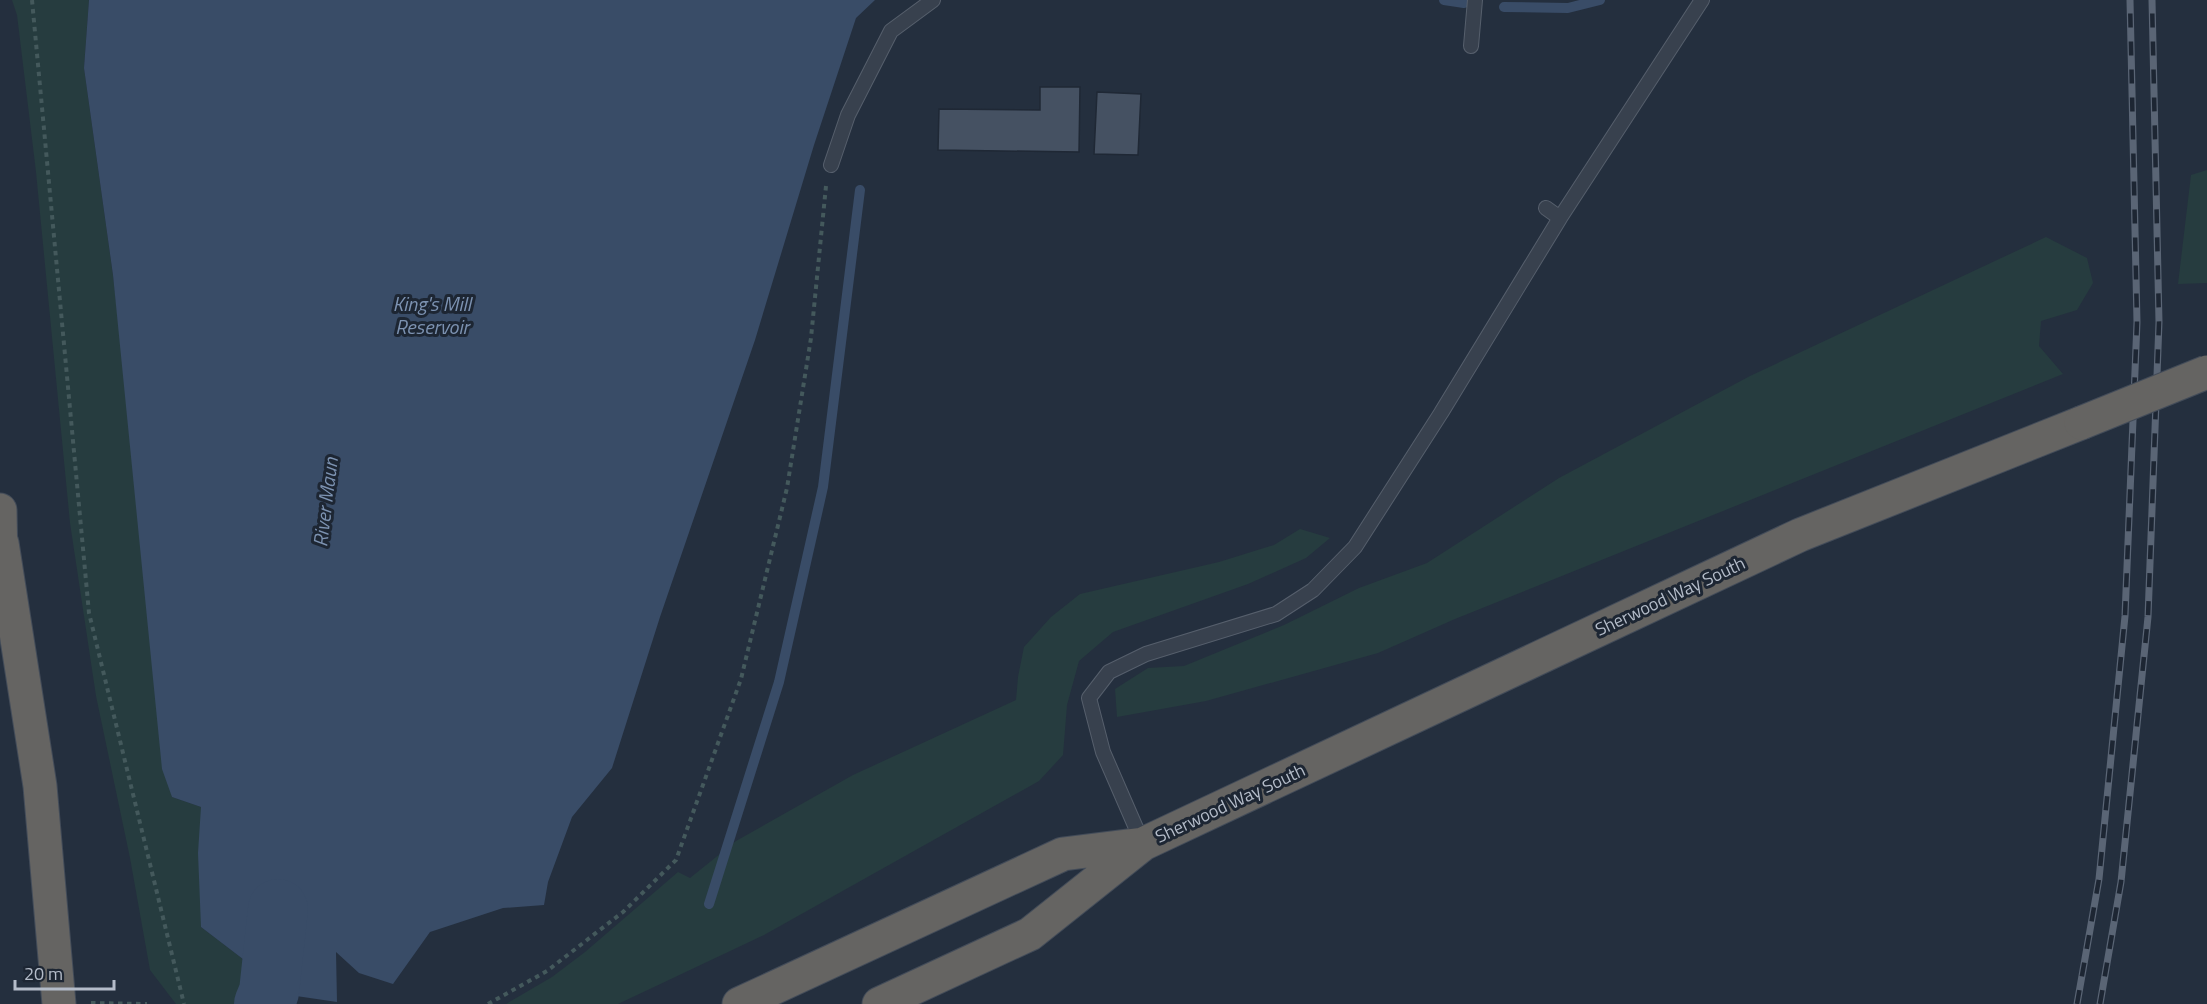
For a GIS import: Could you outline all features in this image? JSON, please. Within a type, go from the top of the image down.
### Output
[{"type":"highway","name":"Sherwood Way South","points":[[879,1004],[1030,934],[1143,844],[1800,535],[2207,372]]},
{"type":"highway","points":[[0,510],[2,543],[40,786],[59,1003]]},
{"type":"highway","points":[[0,580],[2,543]]},
{"type":"highway","name":"Sherwood Way South","points":[[739,1004],[1063,854],[1143,844]]},
{"type":"lane","points":[[831,165],[848,115],[891,31],[933,0]]},
{"type":"lane","points":[[1471,46],[1475,0]]},
{"type":"lane","points":[[1143,844],[1102,752],[1089,698],[1109,672],[1146,654],[1276,614],[1313,590],[1355,547],[1441,413],[1560,218],[1702,0]]},
{"type":"lane","points":[[1546,208],[1560,218]]},
{"type":"path","points":[[32,0],[89,613],[184,1004]]},
{"type":"path","points":[[488,1004],[547,971],[623,912],[676,860],[741,679],[787,488],[811,338],[826,179],[831,165]]},
{"type":"path","points":[[59,1003],[147,1004]]},
{"type":"green space","points":[[12,0],[89,0],[84,68],[113,275],[172,797],[201,807],[201,927],[252,966],[240,1004],[176,1004],[150,970],[130,858],[96,696],[70,523],[36,172],[17,15]]},
{"type":"green space","points":[[2207,170],[2207,283],[2178,284],[2191,175]]},
{"type":"green space","points":[[2046,237],[2087,258],[2093,283],[2077,310],[2041,321],[2039,346],[2063,374],[1455,619],[1378,653],[1206,701],[1117,717],[1115,689],[1148,668],[1184,666],[1284,625],[1359,588],[1427,563],[1559,478],[1750,376]]},
{"type":"green space","points":[[1300,529],[1330,538],[1306,558],[1248,584],[1113,632],[1079,661],[1067,705],[1063,755],[1039,781],[764,935],[618,1004],[506,1004],[552,977],[585,952],[678,872],[690,878],[736,841],[853,775],[1016,700],[1024,647],[1051,617],[1080,594],[1219,562],[1274,545]]},
{"type":"water","name":"King's Mill Reservoir","points":[[89,0],[875,0],[856,18],[814,145],[755,340],[660,617],[612,768],[572,817],[548,882],[544,905],[503,908],[430,932],[393,984],[359,973],[336,952],[337,1002],[269,992],[252,966],[201,927],[198,853],[201,807],[172,797],[162,769],[113,275],[84,68]]},
{"type":"building","points":[[1040,87],[1080,87],[1079,152],[938,150],[939,109],[1040,110]]},
{"type":"building","points":[[1097,92],[1141,94],[1138,155],[1094,154]]},
{"type":"waterway","points":[[1444,0],[1464,3]]},
{"type":"waterway","points":[[1504,7],[1568,8],[1600,0]]},
{"type":"waterway","points":[[709,904],[779,682],[823,487],[860,190]]},
{"type":"waterway","name":"River Maun","points":[[264,1004],[269,992],[278,909]]},
{"type":"railway","points":[[2077,1004],[2099,879],[2125,616],[2137,322],[2130,0]]},
{"type":"railway","points":[[2100,1004],[2121,882],[2148,617],[2159,322],[2152,0]]}]
